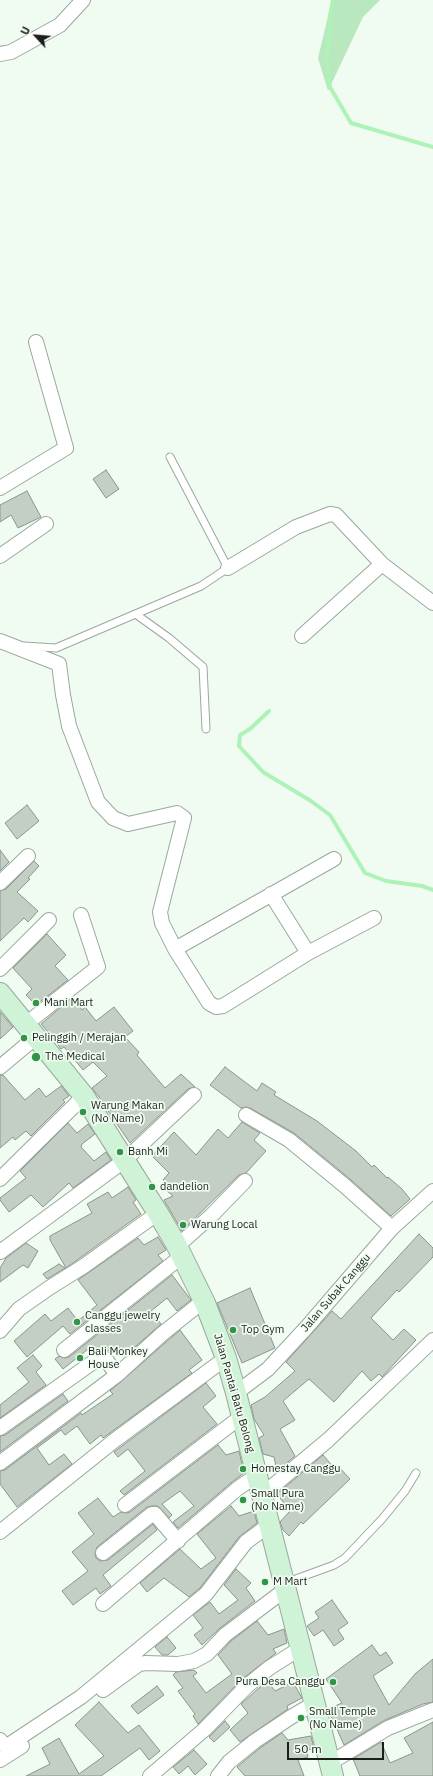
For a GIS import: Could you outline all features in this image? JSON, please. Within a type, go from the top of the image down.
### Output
[{"type":"street","points":[[0,54],[11,52],[60,25],[83,0]]},
{"type":"street","points":[[1,485],[66,448],[36,342]]},
{"type":"street","points":[[228,568],[296,526],[330,514],[336,515],[382,564],[433,603]]},
{"type":"street","points":[[0,556],[46,524]]},
{"type":"street","points":[[302,636],[382,564]]},
{"type":"street","points":[[2,643],[59,664],[69,726],[98,802],[114,818],[128,824],[177,813],[184,818],[160,912],[162,923],[175,949],[209,1003],[216,1007],[223,1006],[308,953],[374,918]]},
{"type":"street","points":[[0,883],[28,856]]},
{"type":"street","points":[[175,949],[334,859]]},
{"type":"street","points":[[271,894],[308,953]]},
{"type":"street","points":[[0,1067],[31,1030],[98,968],[81,915]]},
{"type":"street","points":[[0,969],[49,920]]},
{"type":"street","name":"Jalan Pantai Batu Bolong","points":[[0,993],[84,1096],[158,1213],[179,1250],[205,1303],[226,1358],[236,1393],[331,1770]]},
{"type":"street","points":[[0,1252],[125,1160],[194,1095]]},
{"type":"street","points":[[0,1179],[84,1096]]},
{"type":"street","points":[[246,1115],[288,1140],[345,1186],[392,1228]]},
{"type":"street","points":[[64,1350],[179,1250],[183,1241],[212,1215],[245,1180]]},
{"type":"street","name":"Jalan Subak Canggu","points":[[236,1393],[268,1369],[392,1228],[433,1191]]},
{"type":"street","points":[[0,1331],[19,1310],[158,1213]]},
{"type":"street","points":[[0,1463],[117,1375],[162,1334],[197,1306],[205,1303]]},
{"type":"street","points":[[262,1495],[328,1440],[433,1340]]},
{"type":"street","points":[[0,1428],[99,1358],[104,1358],[117,1375]]},
{"type":"street","points":[[0,1532],[115,1440],[226,1358]]},
{"type":"street","points":[[125,1505],[242,1416]]},
{"type":"street","points":[[103,1604],[236,1490],[257,1475]]},
{"type":"street","points":[[103,1552],[152,1514],[155,1514],[178,1541]]},
{"type":"street","points":[[0,1740],[5,1746],[7,1746],[81,1697],[206,1594],[246,1542],[269,1525]]},
{"type":"street","points":[[0,1760],[66,1718],[138,1664],[178,1664],[194,1661],[207,1654],[225,1635],[285,1586]]},
{"type":"street","points":[[150,1776],[205,1729],[246,1686],[268,1668],[301,1648]]},
{"type":"street","points":[[218,1776],[229,1762],[255,1741],[315,1703]]},
{"type":"street","points":[[331,1770],[388,1728],[433,1710]]},
{"type":"lane","points":[[2,643],[56,648],[137,615],[201,586],[228,568],[170,457]]},
{"type":"lane","points":[[137,615],[169,638],[203,667],[206,729]]},
{"type":"lane","points":[[285,1586],[334,1565],[345,1558],[382,1519],[405,1491],[416,1473]]},
{"type":"green space","points":[[332,0],[380,0],[363,17],[328,91],[318,58]]},
{"type":"building","points":[[106,470],[119,489],[106,498],[93,479]]},
{"type":"building","points":[[27,491],[41,517],[18,528],[11,515],[0,522],[0,505]]},
{"type":"building","points":[[27,805],[39,821],[17,839],[5,823]]},
{"type":"building","points":[[0,850],[9,862],[0,871]]},
{"type":"building","points":[[34,861],[39,866],[28,878],[30,879],[17,892],[38,911],[28,922],[24,918],[0,941],[0,891],[6,889]]},
{"type":"building","points":[[47,934],[66,955],[55,966],[68,980],[36,1005],[26,995],[32,989],[13,968]]},
{"type":"building","points":[[73,997],[82,1010],[85,1007],[96,1021],[114,1007],[133,1031],[125,1037],[139,1052],[137,1055],[165,1088],[181,1074],[195,1087],[188,1089],[130,1143],[106,1108],[107,1107],[92,1088],[107,1076],[93,1062],[83,1070],[64,1047],[61,1049],[41,1024]]},
{"type":"building","points":[[0,1012],[13,1027],[0,1039]]},
{"type":"building","points":[[225,1067],[257,1091],[262,1083],[276,1092],[274,1095],[317,1121],[356,1151],[372,1167],[374,1165],[387,1178],[388,1177],[402,1189],[410,1199],[391,1216],[350,1179],[294,1133],[250,1108],[241,1108],[210,1085]]},
{"type":"building","points":[[0,1075],[3,1075],[25,1100],[39,1088],[46,1097],[61,1086],[69,1096],[63,1100],[65,1102],[31,1136],[26,1131],[15,1140],[13,1137],[0,1148]]},
{"type":"building","points":[[242,1122],[260,1133],[254,1140],[266,1151],[246,1173],[239,1175],[182,1231],[164,1200],[173,1196],[165,1189],[168,1185],[163,1180],[169,1173],[152,1156],[174,1132],[196,1155],[218,1129],[228,1138]]},
{"type":"building","points":[[68,1123],[77,1133],[88,1124],[95,1134],[82,1144],[81,1147],[94,1161],[106,1152],[111,1160],[73,1188],[69,1183],[43,1207],[31,1195],[9,1212],[0,1198],[26,1178],[20,1171]]},
{"type":"building","points":[[128,1187],[136,1200],[133,1202],[141,1214],[66,1268],[50,1240],[50,1236],[92,1213],[87,1204],[108,1192],[112,1198]]},
{"type":"building","points":[[419,1234],[433,1248],[433,1257],[399,1292],[397,1290],[371,1318],[393,1340],[404,1329],[416,1340],[382,1377],[379,1374],[371,1381],[362,1371],[334,1402],[309,1379],[283,1401],[295,1420],[280,1429],[295,1456],[277,1471],[274,1457],[263,1454],[259,1438],[264,1435],[254,1419],[251,1405],[265,1397],[295,1371],[286,1362],[332,1311],[341,1319]]},
{"type":"building","points":[[158,1237],[166,1250],[158,1255],[163,1261],[70,1334],[63,1326],[27,1357],[14,1341],[45,1314],[51,1321],[68,1308],[78,1321],[97,1305],[78,1280],[138,1238],[144,1245]]},
{"type":"building","points":[[26,1243],[38,1251],[28,1268],[23,1265],[0,1282],[0,1268],[6,1258]]},
{"type":"building","points":[[59,1264],[65,1268],[47,1279],[43,1274]]},
{"type":"building","points":[[172,1275],[191,1300],[177,1311],[167,1298],[151,1311],[161,1324],[126,1355],[119,1347],[111,1353],[107,1350],[99,1350],[98,1348],[95,1350],[92,1346],[63,1369],[55,1359],[59,1356],[65,1358],[69,1357]]},
{"type":"building","points":[[250,1288],[275,1348],[242,1363],[217,1303]]},
{"type":"building","points":[[180,1330],[202,1360],[189,1370],[192,1373],[103,1438],[101,1435],[90,1444],[77,1426],[65,1435],[61,1430],[37,1448],[49,1465],[64,1454],[72,1464],[17,1507],[0,1484],[0,1471],[5,1470],[81,1413],[82,1415],[113,1394],[110,1391]]},
{"type":"building","points":[[33,1355],[42,1366],[36,1372],[46,1385],[0,1418],[0,1405],[29,1382],[17,1368]]},
{"type":"building","points":[[206,1383],[216,1396],[203,1407],[217,1424],[124,1495],[120,1491],[145,1471],[128,1449],[118,1457],[114,1452]]},
{"type":"building","points":[[63,1394],[68,1401],[0,1452],[0,1436],[5,1435]]},
{"type":"building","points":[[218,1445],[226,1455],[239,1451],[244,1473],[178,1528],[173,1522],[194,1506],[180,1491],[162,1504],[172,1515],[169,1518],[158,1506],[147,1507],[97,1547],[95,1554],[96,1558],[100,1561],[108,1560],[153,1524],[157,1530],[103,1575],[111,1586],[100,1594],[96,1588],[73,1605],[62,1591],[88,1571],[72,1552],[94,1534],[78,1513],[98,1498],[113,1517],[121,1512],[130,1512]]},
{"type":"building","points":[[323,1455],[335,1469],[338,1466],[350,1479],[303,1524],[301,1522],[289,1536],[283,1530],[280,1522],[290,1511],[277,1494]]},
{"type":"building","points":[[231,1506],[239,1516],[254,1511],[257,1523],[239,1537],[200,1588],[189,1597],[164,1578],[147,1592],[140,1583],[180,1549],[201,1569],[216,1558],[197,1534]]},
{"type":"building","points":[[236,1569],[251,1583],[246,1588],[255,1601],[220,1628],[202,1645],[194,1635],[203,1628],[193,1615],[210,1602],[219,1614],[238,1600],[224,1585]]},
{"type":"building","points":[[332,1600],[348,1623],[338,1630],[344,1639],[334,1646],[323,1630],[314,1636],[307,1626],[319,1618],[315,1612]]},
{"type":"building","points":[[257,1621],[268,1635],[284,1629],[287,1643],[273,1649],[276,1653],[242,1679],[198,1724],[193,1716],[195,1714],[178,1691],[183,1688],[173,1675],[176,1672],[194,1670],[197,1673],[193,1676],[206,1693],[232,1674],[218,1655],[231,1641]]},
{"type":"building","points":[[167,1637],[176,1648],[168,1655],[162,1655],[155,1647]]},
{"type":"building","points":[[372,1645],[380,1656],[386,1652],[393,1663],[373,1676],[389,1705],[415,1674],[433,1659],[433,1702],[423,1704],[385,1720],[344,1745],[328,1709],[342,1703],[326,1679]]},
{"type":"building","points":[[267,1681],[275,1691],[293,1682],[302,1698],[287,1706],[288,1709],[240,1742],[230,1730],[248,1713],[241,1704]]},
{"type":"building","points":[[157,1686],[164,1695],[138,1714],[131,1706]]},
{"type":"building","points":[[99,1702],[128,1733],[139,1725],[160,1751],[149,1760],[140,1748],[101,1776],[26,1776],[50,1764],[42,1748],[59,1738],[79,1774],[104,1756],[75,1725]]},
{"type":"building","points":[[225,1721],[230,1727],[214,1742],[209,1737]]},
{"type":"building","points":[[433,1722],[433,1776],[360,1776],[353,1759],[381,1742],[390,1763],[413,1753],[404,1738]]},
{"type":"building","points":[[282,1733],[288,1740],[311,1736],[314,1749],[307,1750],[308,1757],[298,1760],[304,1776],[245,1776],[237,1767],[260,1748]]},
{"type":"building","points":[[194,1750],[207,1764],[195,1775],[188,1766],[179,1774],[173,1767]]},
{"type":"waterway","points":[[333,0],[330,16],[327,63],[330,87],[351,123],[433,147]]},
{"type":"waterway","points":[[269,711],[250,729],[240,735],[239,746],[263,772],[311,801],[330,815],[365,873],[386,881],[422,886],[433,890]]},
{"type":"place","name":"Mani Mart","points":[[36,1003]]},
{"type":"place","name":"Pelinggih / Merajan","points":[[24,1038]]},
{"type":"place","name":"The Medical","points":[[36,1057]]},
{"type":"place","name":"Warung Makan (No Name)","points":[[83,1112]]},
{"type":"place","name":"Banh Mi","points":[[120,1152]]},
{"type":"place","name":"dandelion","points":[[152,1187]]},
{"type":"place","name":"Warung Local","points":[[183,1225]]},
{"type":"place","name":"Canggu jewelry classes","points":[[77,1322]]},
{"type":"place","name":"Top Gym","points":[[233,1330]]},
{"type":"place","name":"Bali Monkey House","points":[[80,1358]]},
{"type":"place","name":"Homestay Canggu","points":[[243,1469]]},
{"type":"place","name":"Small Pura (No Name)","points":[[243,1500]]},
{"type":"place","name":"M Mart","points":[[265,1582]]},
{"type":"place","name":"Pura Desa Canggu","points":[[333,1682]]},
{"type":"place","name":"Small Temple (No Name)","points":[[301,1718]]}]
